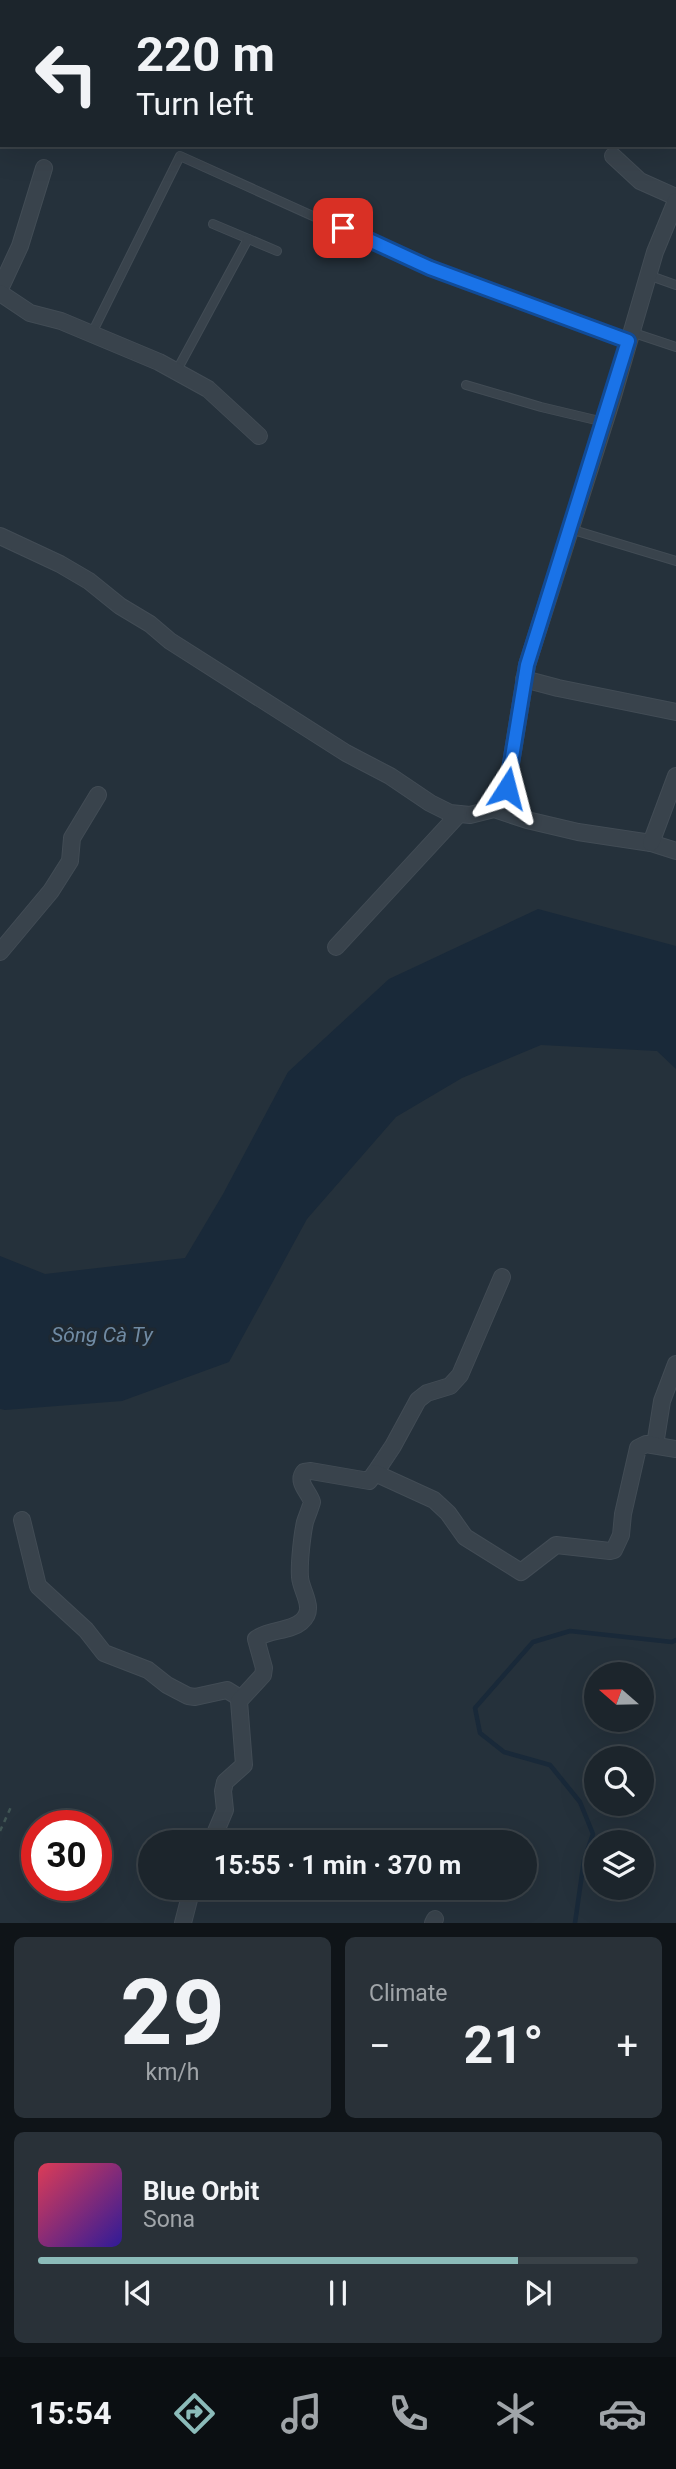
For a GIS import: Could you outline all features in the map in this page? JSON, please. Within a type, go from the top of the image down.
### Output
[{"type":"street","points":[[0,536],[89,581],[170,641],[430,803],[459,814],[470,815],[494,809],[500,804],[507,788],[524,679],[648,275],[676,199],[640,180],[612,156]]},
{"type":"street","points":[[44,168],[20,246],[0,291],[30,313],[61,321],[176,372],[222,399],[258,436]]},
{"type":"street","points":[[524,679],[676,712]]},
{"type":"street","points":[[651,843],[676,776]]},
{"type":"street","points":[[0,952],[51,891],[70,861],[72,838],[98,795]]},
{"type":"street","points":[[494,809],[578,832],[651,843],[676,850]]},
{"type":"street","points":[[336,947],[459,814]]},
{"type":"street","points":[[217,1830],[225,1810],[225,1782],[244,1765],[240,1698],[263,1675],[264,1668],[256,1639],[293,1627],[305,1619],[308,1613],[308,1602],[300,1577],[305,1522],[312,1502],[301,1482],[302,1474],[312,1471],[369,1481],[393,1446],[418,1400],[427,1393],[450,1386],[460,1375],[502,1277]]},
{"type":"street","points":[[655,1445],[662,1401],[676,1364]]},
{"type":"street","points":[[375,1473],[433,1500],[448,1513],[465,1537],[521,1572],[556,1545],[614,1550],[621,1535],[622,1514],[635,1453],[641,1445],[676,1449]]},
{"type":"street","points":[[22,1520],[38,1586],[86,1630],[104,1653],[148,1670],[167,1685],[188,1696],[227,1690],[240,1698]]},
{"type":"street","points":[[183,1923],[189,1900]]},
{"type":"lane","points":[[92,335],[180,156],[430,268],[629,336],[676,347]]},
{"type":"lane","points":[[213,224],[277,251]]},
{"type":"lane","points":[[176,372],[248,239]]},
{"type":"lane","points":[[648,275],[676,285]]},
{"type":"lane","points":[[466,384],[541,407],[604,422]]},
{"type":"lane","points":[[570,529],[676,561]]},
{"type":"path","points":[[0,1831],[11,1807]]},
{"type":"water","name":"Sông Cà Ty","points":[[538,909],[676,946],[676,1069],[657,1051],[541,1045],[462,1078],[396,1117],[307,1219],[229,1362],[122,1401],[0,1409],[0,1256],[45,1274],[185,1258],[223,1194],[288,1072],[389,979]]},
{"type":"waterway","points":[[575,1923],[584,1860],[593,1834],[580,1802],[550,1765],[504,1752],[480,1733],[475,1708],[533,1642],[570,1631],[672,1642],[676,1640]]},
{"type":"route","points":[[343,228],[430,268],[628,341],[527,665],[507,788]]}]
